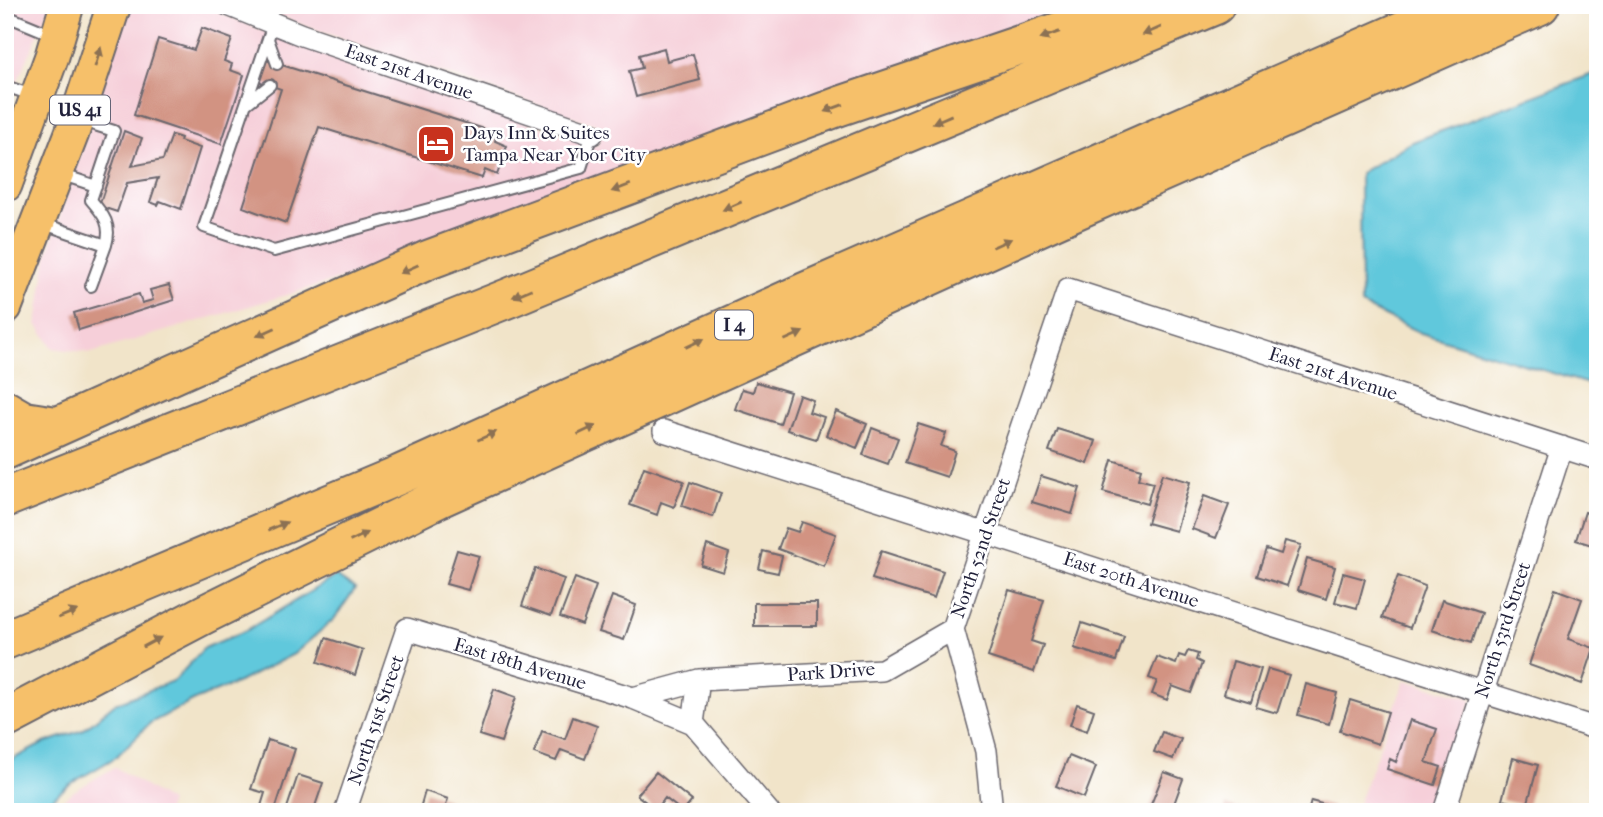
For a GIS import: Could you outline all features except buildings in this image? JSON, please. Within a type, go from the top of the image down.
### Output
[{"type":"highway","points":[[5,450],[428,260],[840,106],[1138,5]]},
{"type":"highway","points":[[5,498],[511,298],[1215,5]]},
{"type":"highway","name":"I 4","points":[[5,640],[399,475],[805,292],[1461,5]]},
{"type":"highway","points":[[5,719],[205,614],[439,498],[1045,224],[1540,5]]},
{"type":"highway","points":[[5,410],[24,421],[56,426]]},
{"type":"main road","name":"US 41","points":[[5,307],[77,119],[114,5]]},
{"type":"main road","name":"US 41","points":[[5,185],[62,21]]},
{"type":"street","name":"East 21st Avenue","points":[[228,5],[271,32],[302,36],[592,134]]},
{"type":"street","name":"East 21st Avenue","points":[[1068,289],[1598,459]]},
{"type":"street","name":"North 52nd Street","points":[[993,812],[986,751],[953,629],[1068,289]]},
{"type":"street","name":"East 20th Avenue","points":[[663,431],[1598,729]]},
{"type":"street","name":"North 53rd Street","points":[[1444,812],[1562,447]]},
{"type":"street","name":"East 18th Avenue","points":[[407,629],[633,698]]},
{"type":"street","name":"North 51st Street","points":[[345,812],[407,629]]},
{"type":"street","name":"Park Drive","points":[[633,698],[699,680],[882,670],[953,629]]},
{"type":"street","points":[[693,723],[699,680]]},
{"type":"street","points":[[633,698],[693,723],[769,812]]},
{"type":"lane","points":[[5,20],[62,21]]},
{"type":"lane","points":[[271,32],[277,64]]},
{"type":"lane","points":[[271,32],[204,227],[274,251],[581,168],[592,134]]},
{"type":"lane","points":[[246,104],[270,85]]},
{"type":"lane","points":[[5,86],[37,97]]},
{"type":"lane","points":[[77,119],[114,131],[91,200],[110,232],[91,286]]},
{"type":"lane","points":[[57,173],[96,186]]},
{"type":"lane","points":[[38,222],[106,245]]},
{"type":"shaded area","points":[[5,5],[51,5],[5,110]]},
{"type":"shaded area","points":[[129,5],[201,5],[299,45],[597,146],[603,127],[305,26],[254,5],[1066,5],[905,74],[408,259],[91,353],[53,348],[37,324],[47,255]]},
{"type":"shaded area","points":[[1405,680],[1472,699],[1435,812],[1355,812]]},
{"type":"shaded area","points":[[115,767],[170,802],[166,812],[46,812],[74,791]]},
{"type":"water","points":[[1598,72],[1598,387],[1421,333],[1361,305],[1360,173],[1410,143]]},
{"type":"water","points":[[336,576],[355,589],[334,619],[294,654],[150,723],[116,757],[70,784],[35,812],[5,812],[5,763],[44,743],[83,730],[114,704],[175,680],[204,648],[247,630]]},
{"type":"place","name":"Days Inn & Suites Tampa Near Ybor City","points":[[436,144]]}]
